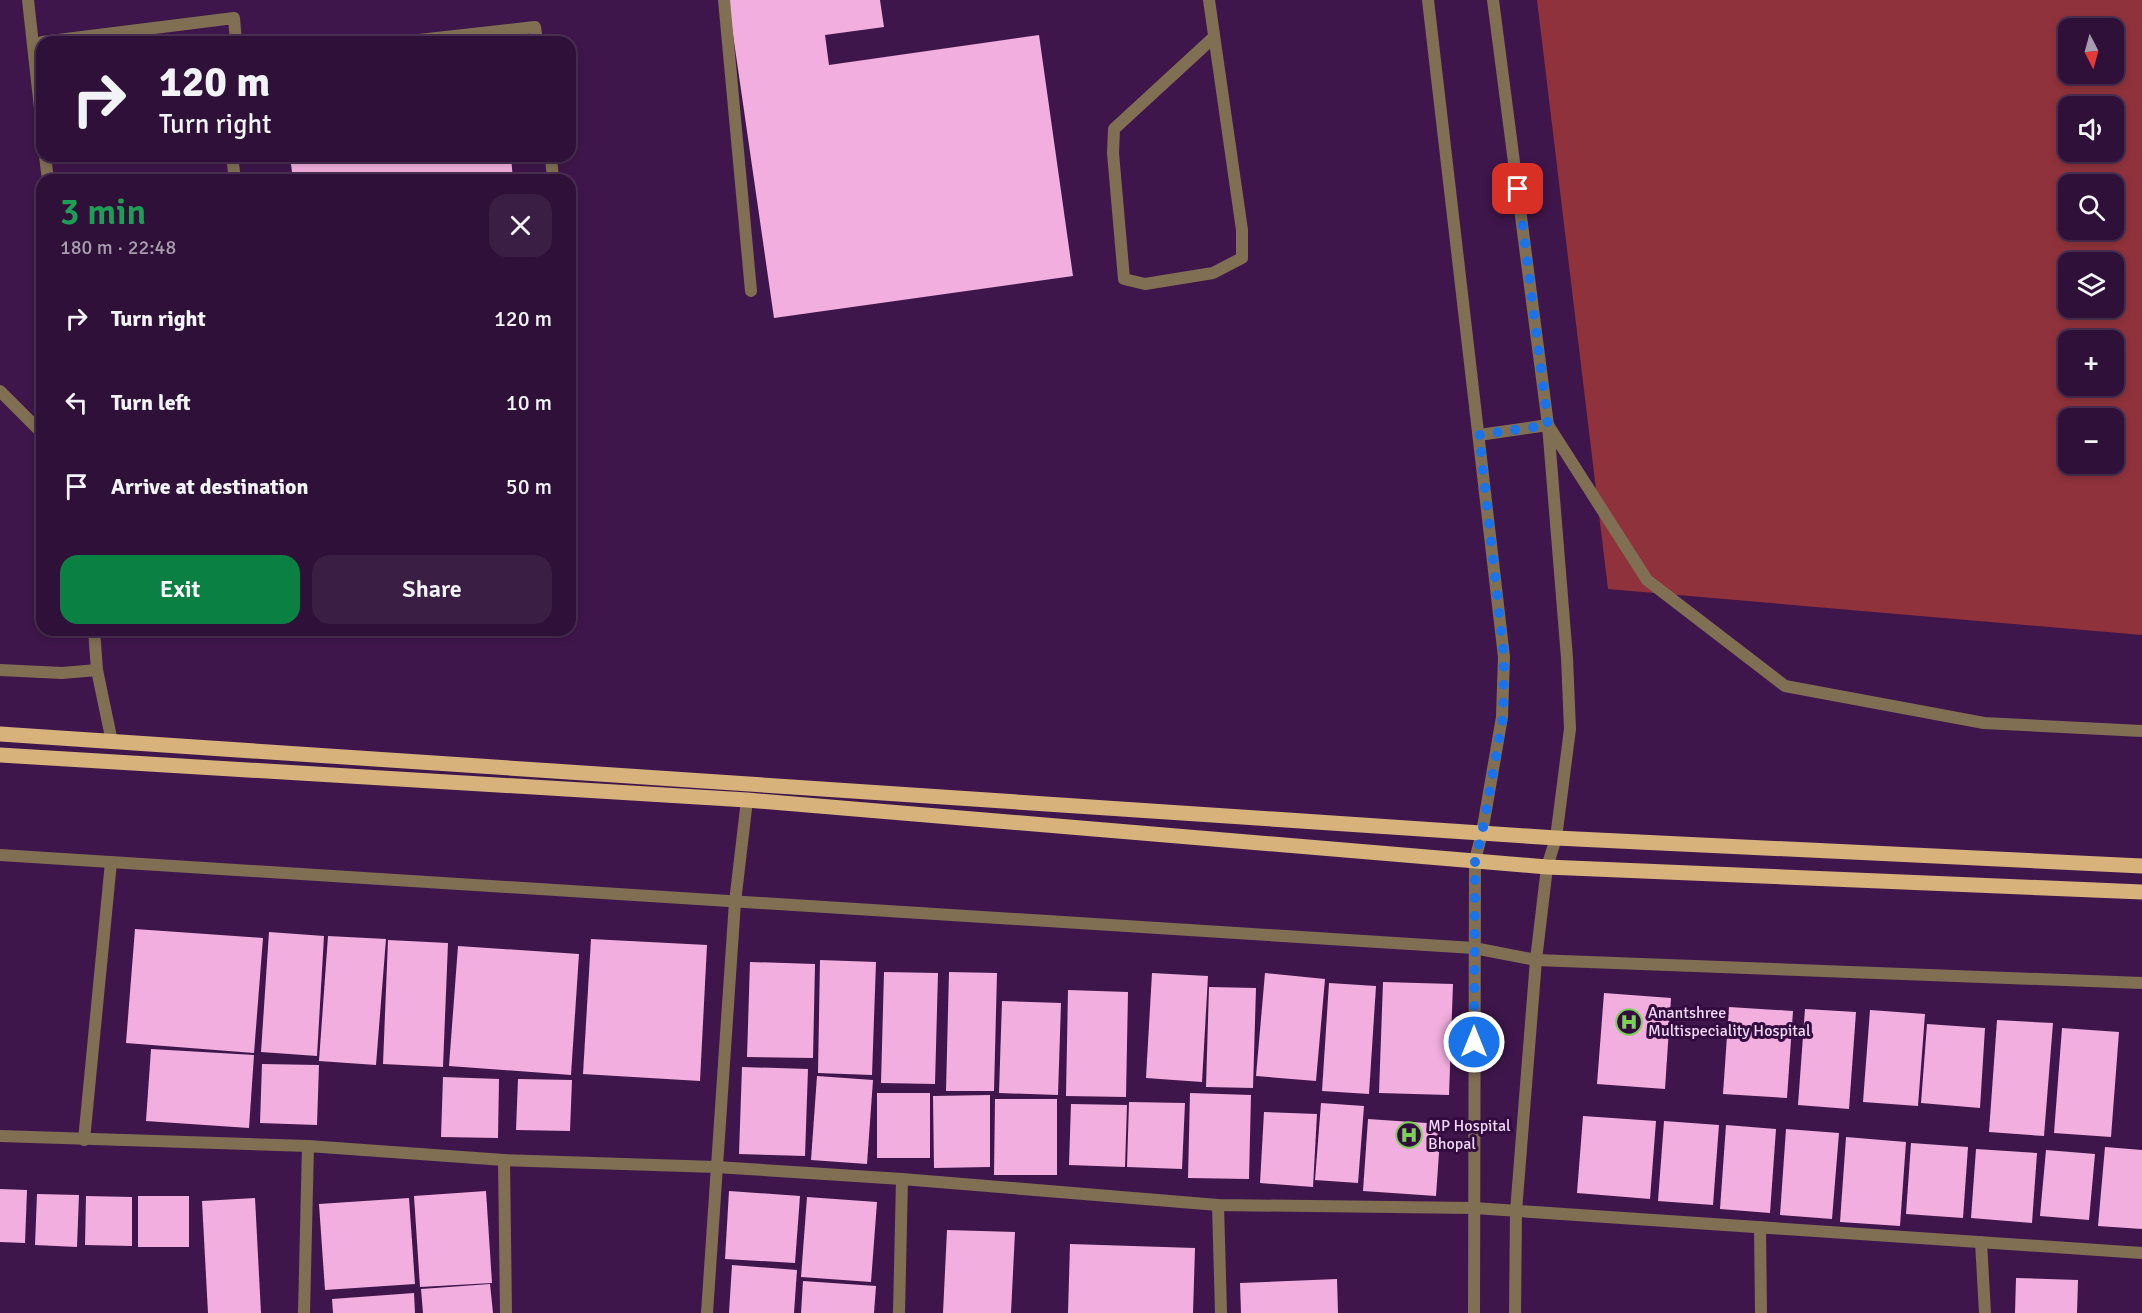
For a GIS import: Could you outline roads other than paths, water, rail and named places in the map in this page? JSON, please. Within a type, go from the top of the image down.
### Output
[{"type":"main road","points":[[0,734],[1556,838],[2142,866]]},
{"type":"main road","points":[[0,755],[747,800],[1546,867],[2142,892]]},
{"type":"street","points":[[28,0],[37,36]]},
{"type":"street","points":[[724,0],[752,291]]},
{"type":"street","points":[[1209,0],[1242,230],[1242,258],[1214,273],[1144,284],[1124,279],[1114,165],[1114,129],[1214,37]]},
{"type":"street","points":[[1428,0],[1504,657],[1503,717],[1475,860],[1474,1313]]},
{"type":"street","points":[[1493,0],[1548,425],[1568,658],[1570,729],[1556,838],[1546,867],[1536,960],[1516,1211],[1515,1313]]},
{"type":"street","points":[[88,36],[234,18],[236,36]]},
{"type":"street","points":[[455,36],[535,27],[536,36]]},
{"type":"street","points":[[0,391],[36,428]]},
{"type":"street","points":[[1479,435],[1548,425]]},
{"type":"street","points":[[1548,425],[1647,580],[1785,686],[1984,723],[2142,731]]},
{"type":"street","points":[[95,636],[98,670],[112,742]]},
{"type":"street","points":[[0,670],[62,673],[98,670]]},
{"type":"street","points":[[707,1313],[735,902],[747,800]]},
{"type":"street","points":[[0,855],[1474,948],[1536,960],[2142,983]]},
{"type":"street","points":[[84,1140],[111,862]]},
{"type":"street","points":[[0,1136],[308,1146],[504,1160],[716,1167],[902,1179],[1218,1205],[1474,1208],[2142,1254]]},
{"type":"street","points":[[304,1313],[308,1146]]},
{"type":"street","points":[[504,1160],[506,1313]]},
{"type":"street","points":[[899,1313],[902,1179]]},
{"type":"street","points":[[1218,1205],[1221,1313]]},
{"type":"street","points":[[1761,1227],[1761,1313]]},
{"type":"street","points":[[1981,1242],[1985,1313]]},
{"type":"place","name":"Anantshree Multispeciality Hospital","points":[[1629,1022]]},
{"type":"place","name":"MP Hospital Bhopal","points":[[1409,1135]]}]
